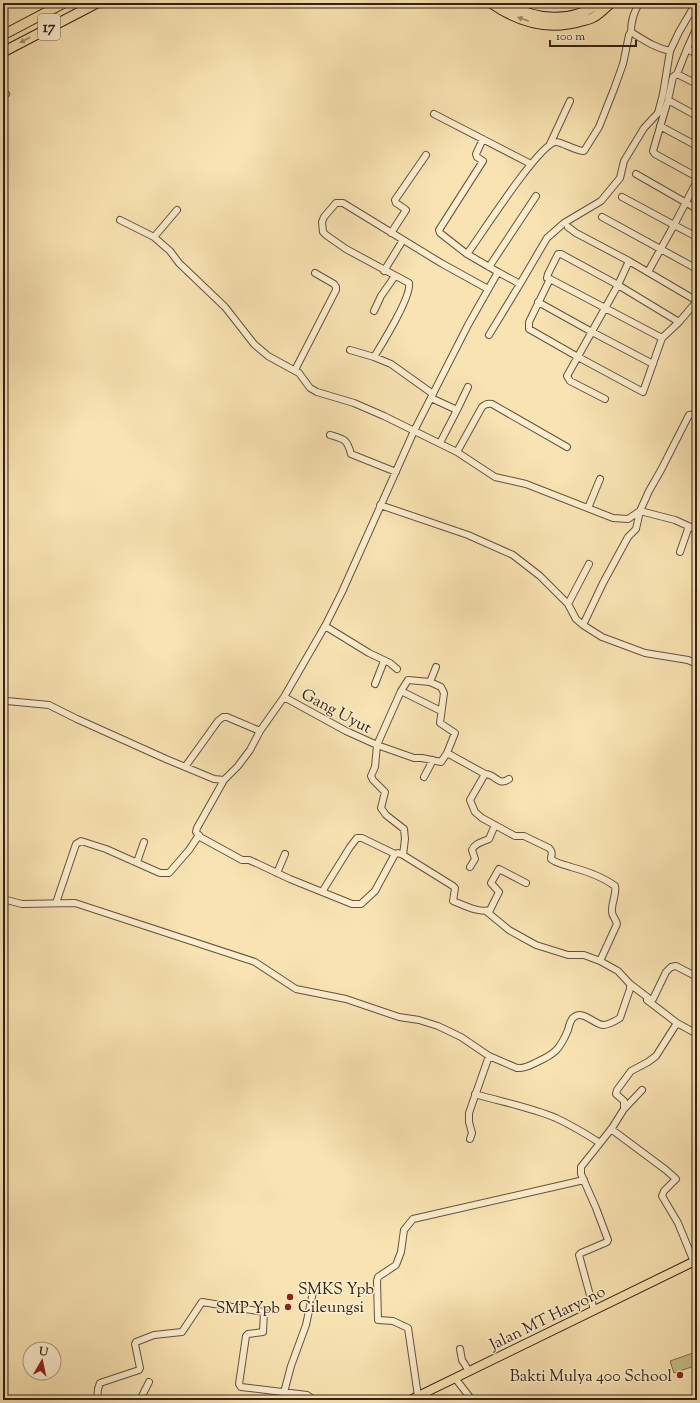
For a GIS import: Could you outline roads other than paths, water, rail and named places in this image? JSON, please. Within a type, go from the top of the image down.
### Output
[{"type":"highway","name":"17","points":[[3,35],[64,3]]},
{"type":"highway","name":"17","points":[[3,52],[97,3]]},
{"type":"highway","points":[[490,3],[509,15],[535,24],[554,26],[575,23],[595,17],[611,3]]},
{"type":"highway","points":[[508,3],[516,8],[536,15],[554,18],[591,10],[598,3]]},
{"type":"main road","name":"Jalan MT Haryono","points":[[410,1400],[696,1261]]},
{"type":"street","points":[[468,254],[530,164],[549,146],[554,142],[559,142],[577,150],[584,151],[598,127],[623,64],[629,35],[631,32],[633,13],[639,3]]},
{"type":"street","points":[[489,335],[547,238],[564,223],[601,201],[620,178],[624,161],[644,128],[658,114],[670,51],[678,32],[696,3]]},
{"type":"street","points":[[697,27],[677,74],[673,77],[653,151],[655,154],[697,177]]},
{"type":"street","points":[[631,32],[648,43],[670,51]]},
{"type":"street","points":[[687,49],[697,54]]},
{"type":"street","points":[[677,74],[697,84]]},
{"type":"street","points":[[668,100],[697,116]]},
{"type":"street","points":[[549,146],[570,101]]},
{"type":"street","points":[[434,114],[530,164]]},
{"type":"street","points":[[660,126],[697,146]]},
{"type":"street","points":[[483,140],[476,154],[477,157],[483,161],[439,230],[440,233],[468,254],[520,284]]},
{"type":"street","points":[[391,233],[406,210],[396,203],[395,200],[426,155]]},
{"type":"street","points":[[636,174],[697,209]]},
{"type":"street","points":[[648,272],[697,181]]},
{"type":"street","points":[[489,267],[536,196]]},
{"type":"street","points":[[622,197],[697,237]]},
{"type":"street","points":[[374,357],[405,300],[410,286],[409,283],[384,271],[346,249],[326,235],[322,222],[324,217],[336,203],[340,202],[441,263],[488,289]]},
{"type":"street","points":[[154,237],[177,210]]},
{"type":"street","points":[[602,217],[697,269]]},
{"type":"street","points":[[120,220],[154,237],[170,251],[179,263],[225,307],[254,344],[268,356],[295,370],[304,378],[307,386],[314,390],[354,403],[384,416],[457,452],[495,477],[526,484],[613,518],[628,519],[640,511],[675,520],[697,530]]},
{"type":"street","points":[[550,279],[529,322],[529,329],[643,392],[662,338],[679,322],[697,301],[648,272],[576,233],[568,227]]},
{"type":"street","points":[[384,271],[403,240]]},
{"type":"street","points":[[662,338],[547,278],[558,254],[561,254],[618,285],[679,322]]},
{"type":"street","points":[[604,399],[570,380],[567,376],[618,285],[629,262]]},
{"type":"street","points":[[395,854],[375,891],[361,904],[352,904],[277,873],[256,862],[242,860],[204,840],[196,832],[224,780],[238,766],[246,755],[260,731],[284,697],[325,626],[342,592],[414,431],[468,325],[498,272]]},
{"type":"street","points":[[295,370],[336,290],[334,284],[315,273]]},
{"type":"street","points":[[374,311],[395,276]]},
{"type":"street","points":[[538,302],[653,364]]},
{"type":"street","points":[[350,350],[391,364],[432,396],[458,410]]},
{"type":"street","points":[[440,444],[468,387]]},
{"type":"street","points":[[457,452],[482,407],[489,404],[567,447]]},
{"type":"street","points":[[583,625],[603,583],[628,537],[636,529],[640,511],[649,490],[689,415],[697,414]]},
{"type":"street","points":[[330,434],[344,439],[348,444],[351,454],[396,472]]},
{"type":"street","points":[[588,508],[600,479]]},
{"type":"street","points":[[380,505],[468,535],[513,555],[540,576],[568,604],[576,619],[602,637],[645,652],[688,660],[697,664]]},
{"type":"street","points":[[680,552],[689,526]]},
{"type":"street","points":[[568,604],[589,564]]},
{"type":"street","points":[[325,626],[397,669]]},
{"type":"street","points":[[375,684],[384,661]]},
{"type":"street","points":[[430,682],[436,667]]},
{"type":"street","points":[[403,855],[405,839],[404,829],[386,815],[381,808],[385,792],[371,776],[375,767],[377,745],[401,691],[408,680],[430,682],[440,687],[444,693],[440,723],[455,733],[447,753],[441,762],[433,760],[424,777]]},
{"type":"street","points":[[401,691],[441,711]]},
{"type":"street","name":"Gang Uyut","points":[[284,697],[346,731],[377,745],[414,758],[433,760]]},
{"type":"street","points":[[3,700],[49,705],[185,767],[214,779],[224,780]]},
{"type":"street","points":[[185,767],[218,720],[223,717],[227,717],[260,731]]},
{"type":"street","points":[[447,753],[502,782],[509,779]]},
{"type":"street","points":[[485,774],[470,800],[477,815],[515,836],[524,836],[549,848],[552,851],[551,859],[556,863],[590,873],[615,886],[616,890],[612,912],[616,920],[616,925],[600,961]]},
{"type":"street","points":[[470,867],[475,858],[472,850],[473,847],[475,844],[489,838],[495,825]]},
{"type":"street","points":[[56,903],[76,844],[81,841],[106,849],[160,873],[169,872],[189,850],[198,835]]},
{"type":"street","points":[[322,892],[350,847],[357,838],[362,838],[395,854],[398,853],[403,855],[455,887],[453,901],[468,907],[486,911],[509,930],[536,945],[562,953],[584,955],[600,961],[618,971],[630,986],[677,1023],[697,1034]]},
{"type":"street","points":[[137,862],[144,842]]},
{"type":"street","points":[[277,873],[286,854]]},
{"type":"street","points":[[486,911],[490,910],[499,892],[496,886],[491,884],[499,869],[526,883]]},
{"type":"street","points":[[3,899],[22,904],[75,903],[255,962],[296,989],[346,999],[399,1016],[438,1026],[461,1037],[489,1056],[521,1069],[550,1056],[557,1051],[571,1020],[576,1016],[581,1015],[602,1025],[611,1023],[620,1018],[630,986]]},
{"type":"street","points":[[630,986],[652,1000],[666,972],[671,967],[676,966],[697,977]]},
{"type":"street","points":[[624,1110],[624,1102],[616,1094],[617,1090],[631,1071],[656,1056],[677,1023]]},
{"type":"street","points":[[470,1139],[472,1132],[468,1117],[489,1056]]},
{"type":"street","points":[[594,1310],[579,1255],[607,1242],[608,1240],[581,1174],[581,1167],[624,1110],[642,1090]]},
{"type":"street","points":[[475,1094],[558,1119],[587,1134],[600,1143]]},
{"type":"street","points":[[611,1129],[676,1179],[664,1191],[662,1196],[678,1223],[696,1261]]},
{"type":"street","points":[[418,1396],[408,1328],[393,1321],[378,1320],[377,1280],[378,1277],[396,1265],[401,1252],[404,1230],[413,1219],[584,1180]]},
{"type":"street","points":[[282,1400],[291,1366],[306,1325],[313,1292]]},
{"type":"street","points":[[97,1400],[100,1383],[139,1370],[140,1368],[135,1344],[136,1342],[154,1334],[182,1332],[202,1302],[264,1312],[263,1332],[248,1334],[246,1336],[239,1384],[241,1387],[306,1395],[314,1400]]},
{"type":"street","points":[[460,1349],[462,1360],[468,1371]]},
{"type":"street","points":[[454,1378],[472,1400]]},
{"type":"street","points":[[140,1400],[149,1382]]},
{"type":"place","name":"SMKS Ypb Cileungsi","points":[[290,1297]]},
{"type":"place","name":"SMP Ypb","points":[[288,1307]]},
{"type":"place","name":"Bakti Mulya 400 School","points":[[680,1375]]}]
